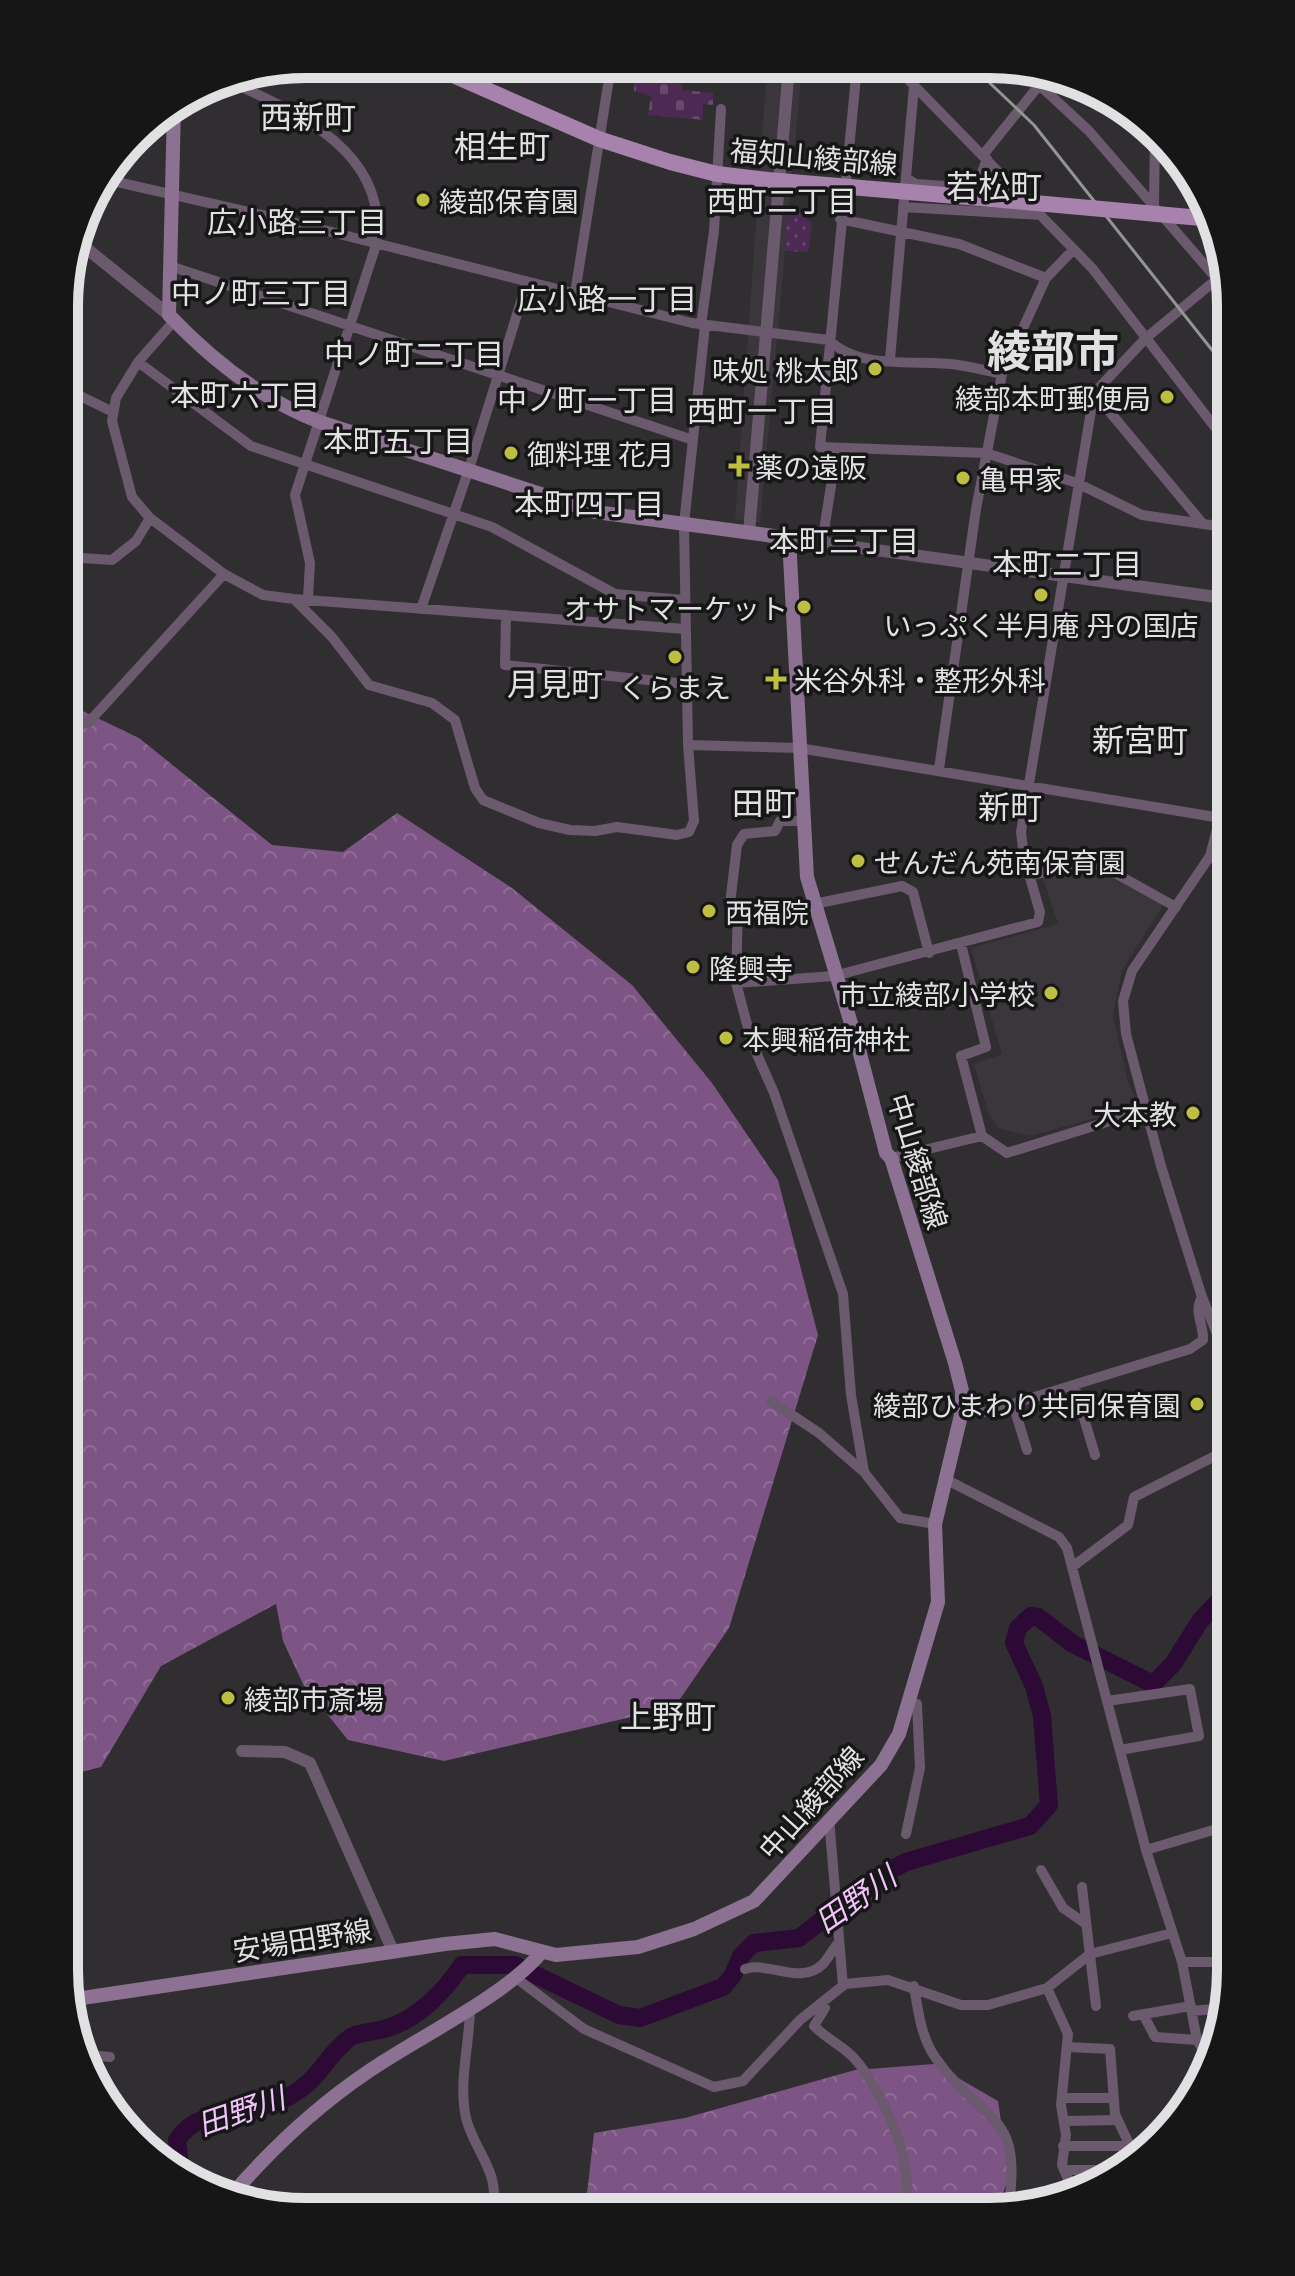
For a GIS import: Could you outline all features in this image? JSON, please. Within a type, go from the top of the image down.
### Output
[{"type":"main road","name":"福知山綾部線","points":[[465,78],[599,139],[717,174],[905,192],[978,193],[1199,218]]},
{"type":"main road","points":[[174,121],[170,266],[172,318],[237,377],[293,412],[596,512],[789,538]]},
{"type":"main road","name":"中山綾部線","points":[[238,2187],[264,2156],[369,2071],[527,1968],[638,1947],[718,1918],[754,1901],[881,1765],[899,1734],[938,1602],[935,1524],[962,1411],[962,1391],[891,1158],[886,1153],[807,877],[789,538]]},
{"type":"main road","name":"安場田野線","points":[[80,1998],[393,1951],[495,1939],[527,1968]]},
{"type":"street","points":[[575,293],[609,78]]},
{"type":"street","points":[[749,532],[788,78]]},
{"type":"street","points":[[856,78],[820,447],[986,453],[1077,483],[1142,515],[1217,526]]},
{"type":"street","points":[[906,78],[1073,250],[1217,430]]},
{"type":"street","points":[[1035,82],[1089,131],[1215,277]]},
{"type":"street","points":[[1017,191],[978,193],[985,157],[1038,85]]},
{"type":"street","points":[[890,359],[914,86]]},
{"type":"street","points":[[242,87],[289,108],[328,134],[350,155],[377,200],[380,217],[376,245],[295,495],[310,563],[308,598]]},
{"type":"street","points":[[294,599],[332,637],[369,685],[432,703],[455,720],[475,788],[483,800],[539,823],[595,831],[617,827],[677,835],[689,832],[694,821],[688,745],[684,524],[714,231],[721,109]]},
{"type":"street","points":[[1154,205],[1155,151]]},
{"type":"street","points":[[115,182],[280,219],[703,325],[829,340],[837,348],[865,358],[958,365],[1002,374]]},
{"type":"street","points":[[905,192],[1041,215]]},
{"type":"street","points":[[840,219],[959,244],[1046,278]]},
{"type":"street","points":[[86,248],[172,318],[138,362],[116,398],[113,412],[116,446],[132,497],[150,518],[224,574],[263,595],[294,599],[685,629]]},
{"type":"street","points":[[939,769],[986,453],[1002,374],[1046,278],[1073,250]]},
{"type":"street","points":[[170,266],[693,440]]},
{"type":"street","points":[[736,983],[834,976],[1038,922],[1040,912],[1021,832],[1094,393],[1146,338],[1215,280]]},
{"type":"street","points":[[421,609],[469,469],[527,282]]},
{"type":"street","points":[[138,362],[251,446],[492,527],[615,594],[684,600]]},
{"type":"street","points":[[1094,393],[1203,524]]},
{"type":"street","points":[[78,394],[113,412]]},
{"type":"street","points":[[822,543],[837,448]]},
{"type":"street","points":[[78,558],[112,560],[136,541],[150,518]]},
{"type":"street","points":[[789,538],[1217,597]]},
{"type":"street","points":[[78,724],[88,723],[224,574]]},
{"type":"street","points":[[506,615],[505,665],[686,684]]},
{"type":"street","points":[[688,745],[799,748],[1031,784],[1217,817]]},
{"type":"street","points":[[802,821],[780,821],[775,831],[744,834],[737,845],[730,904],[738,904],[736,983],[752,1043],[774,1093],[843,1294],[849,1382],[864,1472]]},
{"type":"street","points":[[1217,832],[1210,856],[1132,971],[1123,1001],[1126,1034],[1145,1110],[1202,1297],[1217,1334]]},
{"type":"street","points":[[1030,875],[1091,864],[1104,867],[1176,907]]},
{"type":"street","points":[[814,904],[902,886],[913,892],[929,953]]},
{"type":"street","points":[[961,944],[986,1047],[961,1056],[982,1136],[1007,1153],[1145,1110]]},
{"type":"street","points":[[891,1158],[982,1136]]},
{"type":"street","points":[[962,1411],[986,1412],[1190,1349],[1203,1340],[1204,1329],[1197,1314],[1202,1297]]},
{"type":"street","points":[[1074,1385],[1095,1455]]},
{"type":"street","points":[[771,1401],[819,1433],[864,1472],[900,1518],[935,1524]]},
{"type":"street","points":[[1013,1404],[1027,1450]]},
{"type":"street","points":[[1072,1567],[1128,1525],[1134,1497],[1217,1455]]},
{"type":"street","points":[[947,1480],[1059,1537],[1072,1567],[1146,1850],[1182,1962],[1197,2040],[1203,2049]]},
{"type":"street","points":[[1107,1701],[1190,1689],[1199,1736],[1120,1750]]},
{"type":"street","points":[[906,1834],[920,1768],[917,1704],[909,1703]]},
{"type":"street","points":[[242,1751],[285,1752],[310,1763],[393,1951]]},
{"type":"street","points":[[829,1818],[845,1984],[814,2026],[851,2055],[885,2104],[909,2198]]},
{"type":"street","points":[[1146,1850],[1217,1829]]},
{"type":"street","points":[[1041,1870],[1063,1908],[1086,1924]]},
{"type":"street","points":[[1082,1887],[1096,2006]]},
{"type":"street","points":[[527,1968],[584,2029],[714,2087],[743,2081],[800,2020],[845,1984],[888,1980],[914,1986],[928,1996],[961,2005],[988,2005],[1047,1988],[1090,1954],[1172,1933]]},
{"type":"street","points":[[745,1969],[807,1972],[822,1965],[839,1942]]},
{"type":"street","points":[[1182,1962],[1217,1962]]},
{"type":"street","points":[[914,1986],[922,2030],[933,2056],[956,2083],[994,2116],[1008,2140],[1014,2170],[1010,2197]]},
{"type":"street","points":[[1047,1988],[1068,2034],[1062,2098],[1066,2135],[1064,2170],[1070,2183]]},
{"type":"street","points":[[470,2007],[464,2097],[467,2119],[491,2169],[493,2198]]},
{"type":"street","points":[[1197,2040],[1155,2037],[1138,2015],[1214,2008]]},
{"type":"street","points":[[1063,2146],[1130,2146],[1112,2098],[1110,2049],[1067,2047]]},
{"type":"street","points":[[94,2055],[110,2057]]},
{"type":"street","points":[[1062,2098],[1112,2098]]},
{"type":"street","points":[[1064,2121],[1118,2120]]},
{"type":"street","points":[[1064,2170],[1098,2170]]},
{"type":"shaded area","points":[[766,78],[801,78],[760,523],[735,519]]},
{"type":"shaded area","name":"市立綾部小学校","points":[[1110,870],[1158,893],[1162,907],[1122,970],[1113,1016],[1128,1082],[1139,1106],[1030,1136],[998,1128],[988,1112],[974,1064],[1002,1054],[971,948],[1058,924],[1043,878],[1063,872]]},
{"type":"green space","points":[[635,78],[682,78],[682,90],[713,93],[713,105],[703,104],[703,120],[648,115],[651,96],[634,91]]},
{"type":"green space","points":[[787,211],[806,211],[805,218],[812,222],[808,252],[785,251]]},
{"type":"green space","points":[[78,709],[139,738],[272,845],[343,852],[397,813],[512,888],[632,985],[712,1083],[778,1180],[818,1335],[729,1628],[680,1699],[631,1717],[444,1761],[348,1740],[303,1684],[283,1641],[276,1604],[161,1666],[101,1767],[78,1773]]},
{"type":"green space","points":[[934,2064],[998,2101],[1009,2176],[1002,2197],[586,2198],[594,2133],[685,2118],[855,2070]]},
{"type":"waterway","name":"田野川","points":[[179,2159],[177,2140],[186,2129],[210,2116],[269,2105],[295,2093],[348,2039],[396,2025],[418,2012],[438,1995],[462,1965],[515,1965],[619,2015],[640,2018],[723,1987],[733,1975],[741,1956],[754,1943],[799,1938],[876,1878],[906,1862],[1030,1826],[1049,1805],[1042,1716],[1034,1686],[1014,1643],[1018,1628],[1031,1616],[1038,1617],[1073,1644],[1153,1684],[1173,1664],[1200,1621],[1217,1603]]},
{"type":"railway","points":[[985,78],[1034,125],[1217,356]]},
{"type":"place","name":"綾部保育園","points":[[423,200]]},
{"type":"place","name":"味処 桃太郎","points":[[875,369]]},
{"type":"place","name":"綾部本町郵便局","points":[[1167,397]]},
{"type":"place","name":"御料理 花月","points":[[511,453]]},
{"type":"place","name":"薬の遠阪","points":[[739,466]]},
{"type":"place","name":"亀甲家","points":[[963,478]]},
{"type":"place","name":"いっぷく半月庵 丹の国店","points":[[1041,595]]},
{"type":"place","name":"オサトマーケット","points":[[804,607]]},
{"type":"place","name":"くらまえ","points":[[675,657]]},
{"type":"place","name":"米谷外科・整形外科","points":[[776,679]]},
{"type":"place","name":"せんだん苑南保育園","points":[[858,861]]},
{"type":"place","name":"西福院","points":[[709,911]]},
{"type":"place","name":"隆興寺","points":[[693,967]]},
{"type":"place","name":"市立綾部小学校","points":[[1051,993]]},
{"type":"place","name":"本興稲荷神社","points":[[726,1038]]},
{"type":"place","name":"大本教","points":[[1193,1113]]},
{"type":"place","name":"綾部ひまわり共同保育園","points":[[1197,1404]]},
{"type":"place","name":"綾部市斎場","points":[[228,1698]]},
{"type":"district","name":"西新町","points":[[308,115]]},
{"type":"district","name":"相生町","points":[[502,144]]},
{"type":"district","name":"若松町","points":[[994,184]]},
{"type":"district","name":"西町二丁目","points":[[782,200]]},
{"type":"district","name":"広小路三丁目","points":[[297,221]]},
{"type":"district","name":"中ノ町三丁目","points":[[261,292]]},
{"type":"district","name":"広小路一丁目","points":[[607,298]]},
{"type":"district","name":"綾部市","points":[[1053,348]]},
{"type":"district","name":"中ノ町二丁目","points":[[414,353]]},
{"type":"district","name":"本町六丁目","points":[[245,394]]},
{"type":"district","name":"中ノ町一丁目","points":[[587,399]]},
{"type":"district","name":"西町一丁目","points":[[762,410]]},
{"type":"district","name":"本町五丁目","points":[[398,440]]},
{"type":"district","name":"本町四丁目","points":[[589,503]]},
{"type":"district","name":"本町三丁目","points":[[844,540]]},
{"type":"district","name":"本町二丁目","points":[[1067,563]]},
{"type":"district","name":"月見町","points":[[555,682]]},
{"type":"district","name":"新宮町","points":[[1140,738]]},
{"type":"district","name":"田町","points":[[764,801]]},
{"type":"district","name":"新町","points":[[1010,805]]},
{"type":"district","name":"上野町","points":[[668,1714]]}]
